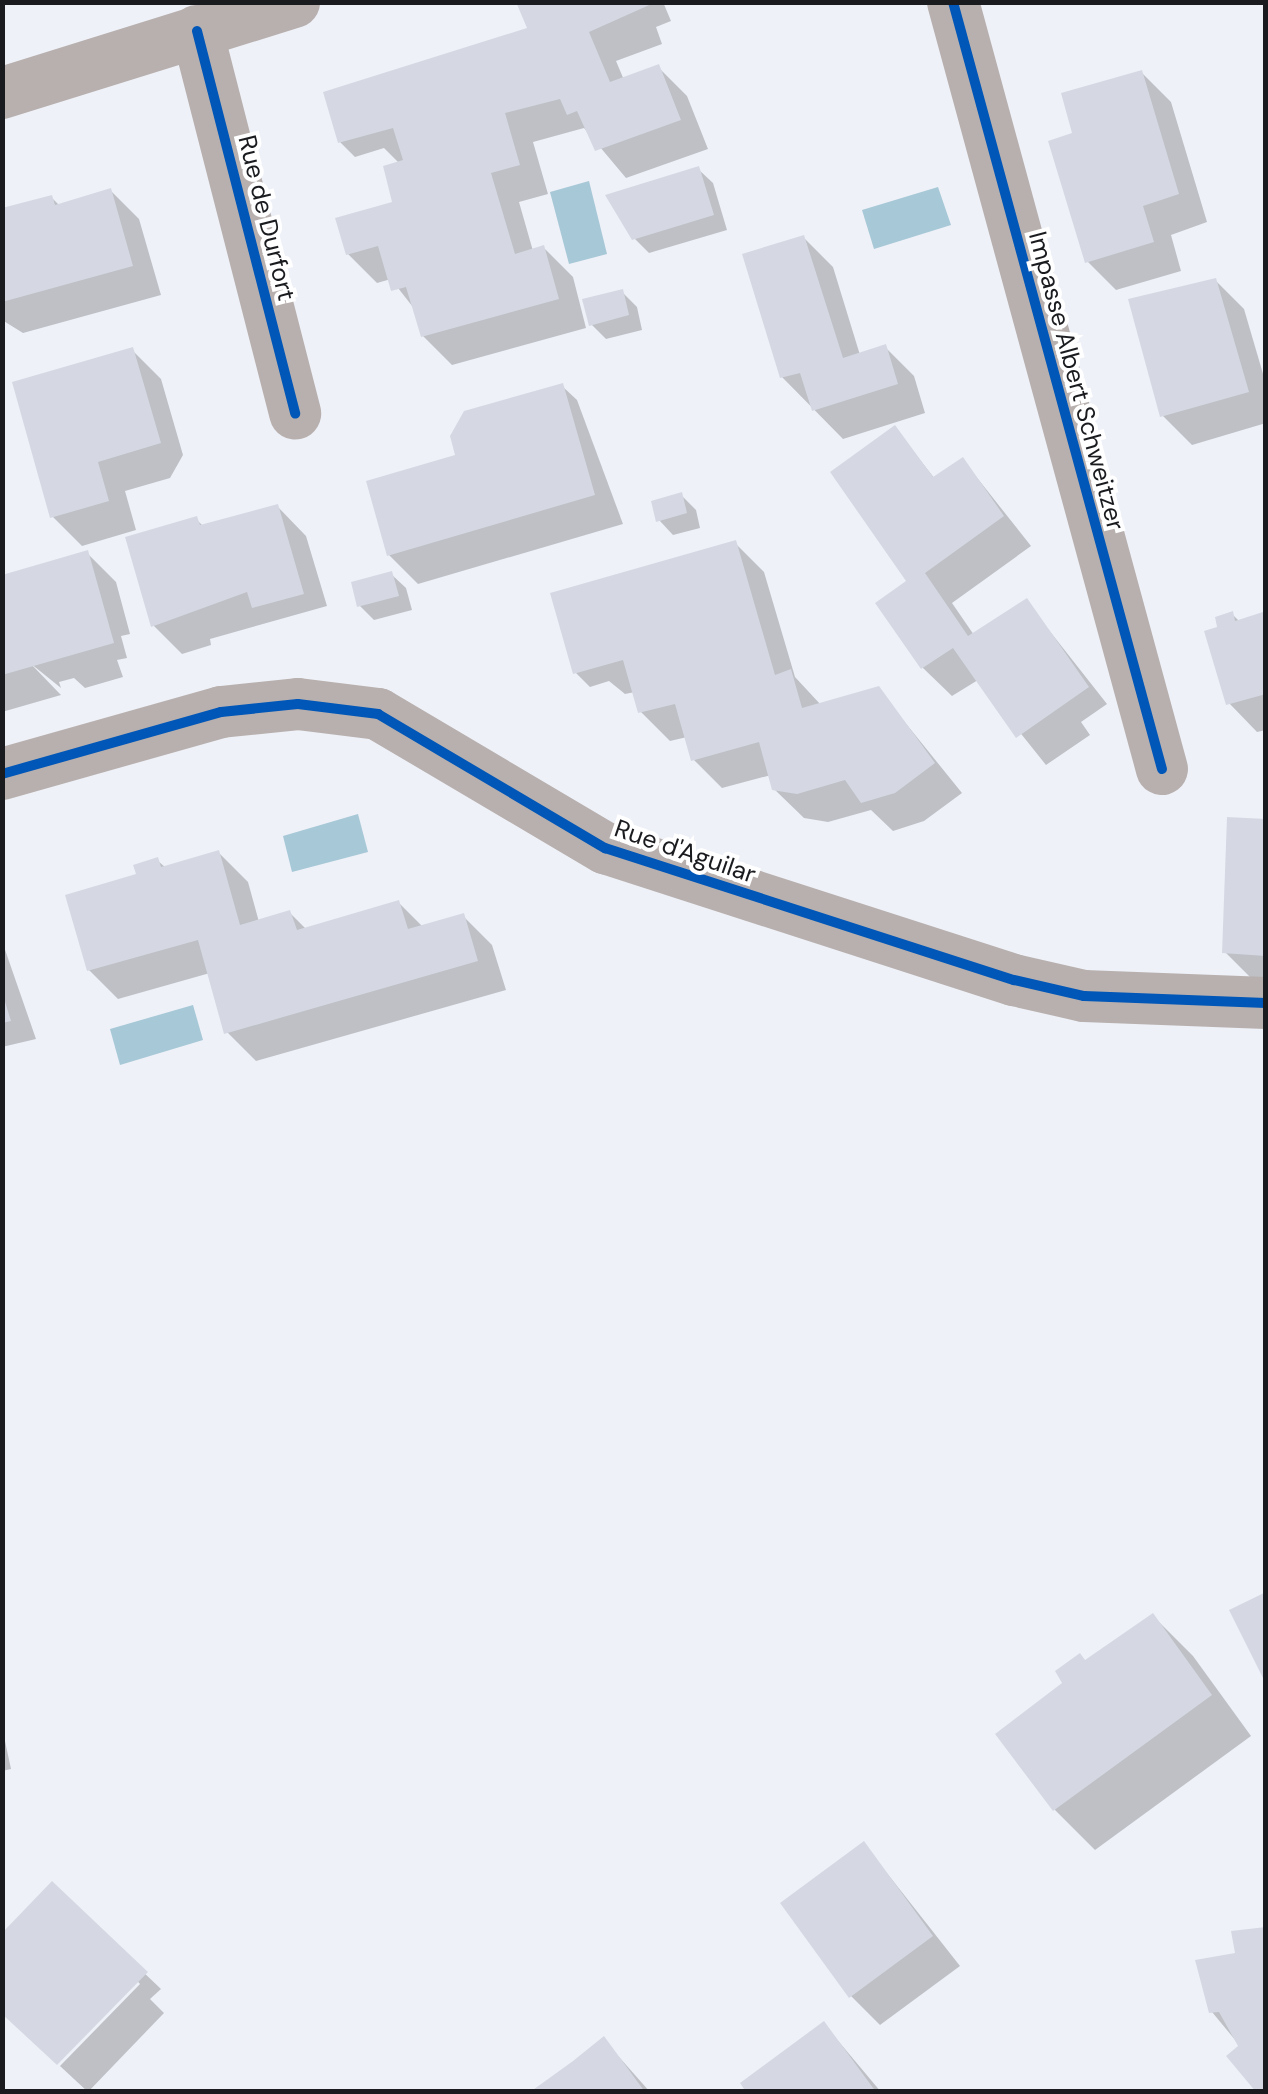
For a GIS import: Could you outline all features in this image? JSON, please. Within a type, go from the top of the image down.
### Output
[{"type":"street","points":[[2,92],[294,2]]},
{"type":"street","name":"Impasse Albert Schweitzer","points":[[952,2],[1162,769]]},
{"type":"street","name":"Rue de Durfort","points":[[197,31],[295,414]]},
{"type":"street","name":"Rue d'Aguilar","points":[[2,774],[221,712],[298,704],[378,714],[623,854],[1014,980],[1084,996],[1266,1003]]},
{"type":"water","points":[[589,181],[607,254],[569,264],[550,192]]},
{"type":"water","points":[[938,187],[951,225],[874,249],[862,210]]},
{"type":"water","points":[[358,814],[368,852],[292,872],[283,836]]},
{"type":"water","points":[[193,1005],[203,1040],[120,1065],[110,1029]]},
{"type":"building","points":[[516,2],[656,2],[589,32],[610,82],[659,64],[681,120],[595,151],[577,111],[567,115],[560,99],[505,113],[520,165],[491,173],[515,254],[544,245],[559,299],[421,337],[406,287],[391,291],[378,246],[346,255],[335,218],[392,202],[383,166],[403,160],[393,128],[338,143],[323,92],[527,28]]},
{"type":"building","points":[[1142,70],[1179,194],[1143,206],[1154,242],[1085,263],[1048,141],[1072,133],[1061,93]]},
{"type":"building","points":[[699,166],[714,215],[632,240],[605,195]]},
{"type":"building","points":[[111,188],[133,266],[2,302],[2,208],[52,195],[55,205]]},
{"type":"building","points":[[804,235],[843,358],[886,344],[898,384],[812,411],[800,373],[780,378],[742,254]]},
{"type":"building","points":[[1216,278],[1249,392],[1160,417],[1128,299]]},
{"type":"building","points":[[623,289],[629,315],[589,326],[582,299]]},
{"type":"building","points":[[133,347],[161,443],[98,462],[109,501],[50,518],[12,382]]},
{"type":"building","points":[[563,383],[595,495],[387,556],[366,481],[455,455],[450,436],[464,411]]},
{"type":"building","points":[[895,425],[933,477],[963,457],[1004,516],[925,573],[968,636],[1027,598],[1089,687],[1016,738],[953,648],[921,669],[875,603],[906,581],[830,472]]},
{"type":"building","points":[[682,492],[687,513],[656,522],[651,501]]},
{"type":"building","points":[[278,504],[304,594],[252,608],[247,592],[151,627],[125,537],[197,516],[200,525]]},
{"type":"building","points":[[736,540],[775,675],[791,669],[802,708],[879,686],[935,763],[895,793],[861,803],[845,780],[797,794],[772,790],[759,742],[691,761],[675,704],[638,713],[623,660],[573,674],[550,593]]},
{"type":"building","points":[[88,550],[114,643],[2,675],[2,575]]},
{"type":"building","points":[[392,571],[399,596],[357,607],[351,582]]},
{"type":"building","points":[[1233,611],[1235,621],[1266,611],[1266,694],[1226,705],[1204,631],[1217,627],[1215,617]]},
{"type":"building","points":[[1227,817],[1266,819],[1266,956],[1222,953]]},
{"type":"building","points":[[219,850],[240,925],[290,910],[297,930],[399,900],[408,929],[464,913],[478,961],[224,1034],[198,940],[87,971],[65,895],[136,874],[133,865],[158,857],[161,867]]},
{"type":"building","points":[[2,992],[11,1021],[2,1023]]},
{"type":"building","points":[[1266,1592],[1266,1684],[1229,1610]]},
{"type":"building","points":[[1153,1613],[1212,1695],[1053,1811],[995,1734],[1062,1683],[1055,1671],[1080,1653],[1085,1660]]},
{"type":"building","points":[[864,1841],[933,1936],[849,1998],[780,1903]]},
{"type":"building","points":[[52,1881],[148,1972],[57,2065],[2,2014],[2,1933]]},
{"type":"building","points":[[1266,1927],[1266,2092],[1256,2092],[1226,2056],[1238,2046],[1219,2012],[1209,2013],[1195,1960],[1235,1953],[1231,1931]]},
{"type":"building","points":[[824,2021],[876,2092],[746,2092],[740,2083]]},
{"type":"building","points":[[604,2036],[645,2092],[530,2092],[573,2061]]},
{"type":"cycle path","points":[[953,2],[1162,769]]},
{"type":"cycle path","points":[[197,31],[295,414]]},
{"type":"cycle path","points":[[2,774],[221,712],[298,704],[378,714],[605,848],[1014,980],[1084,996],[1266,1003]]}]
